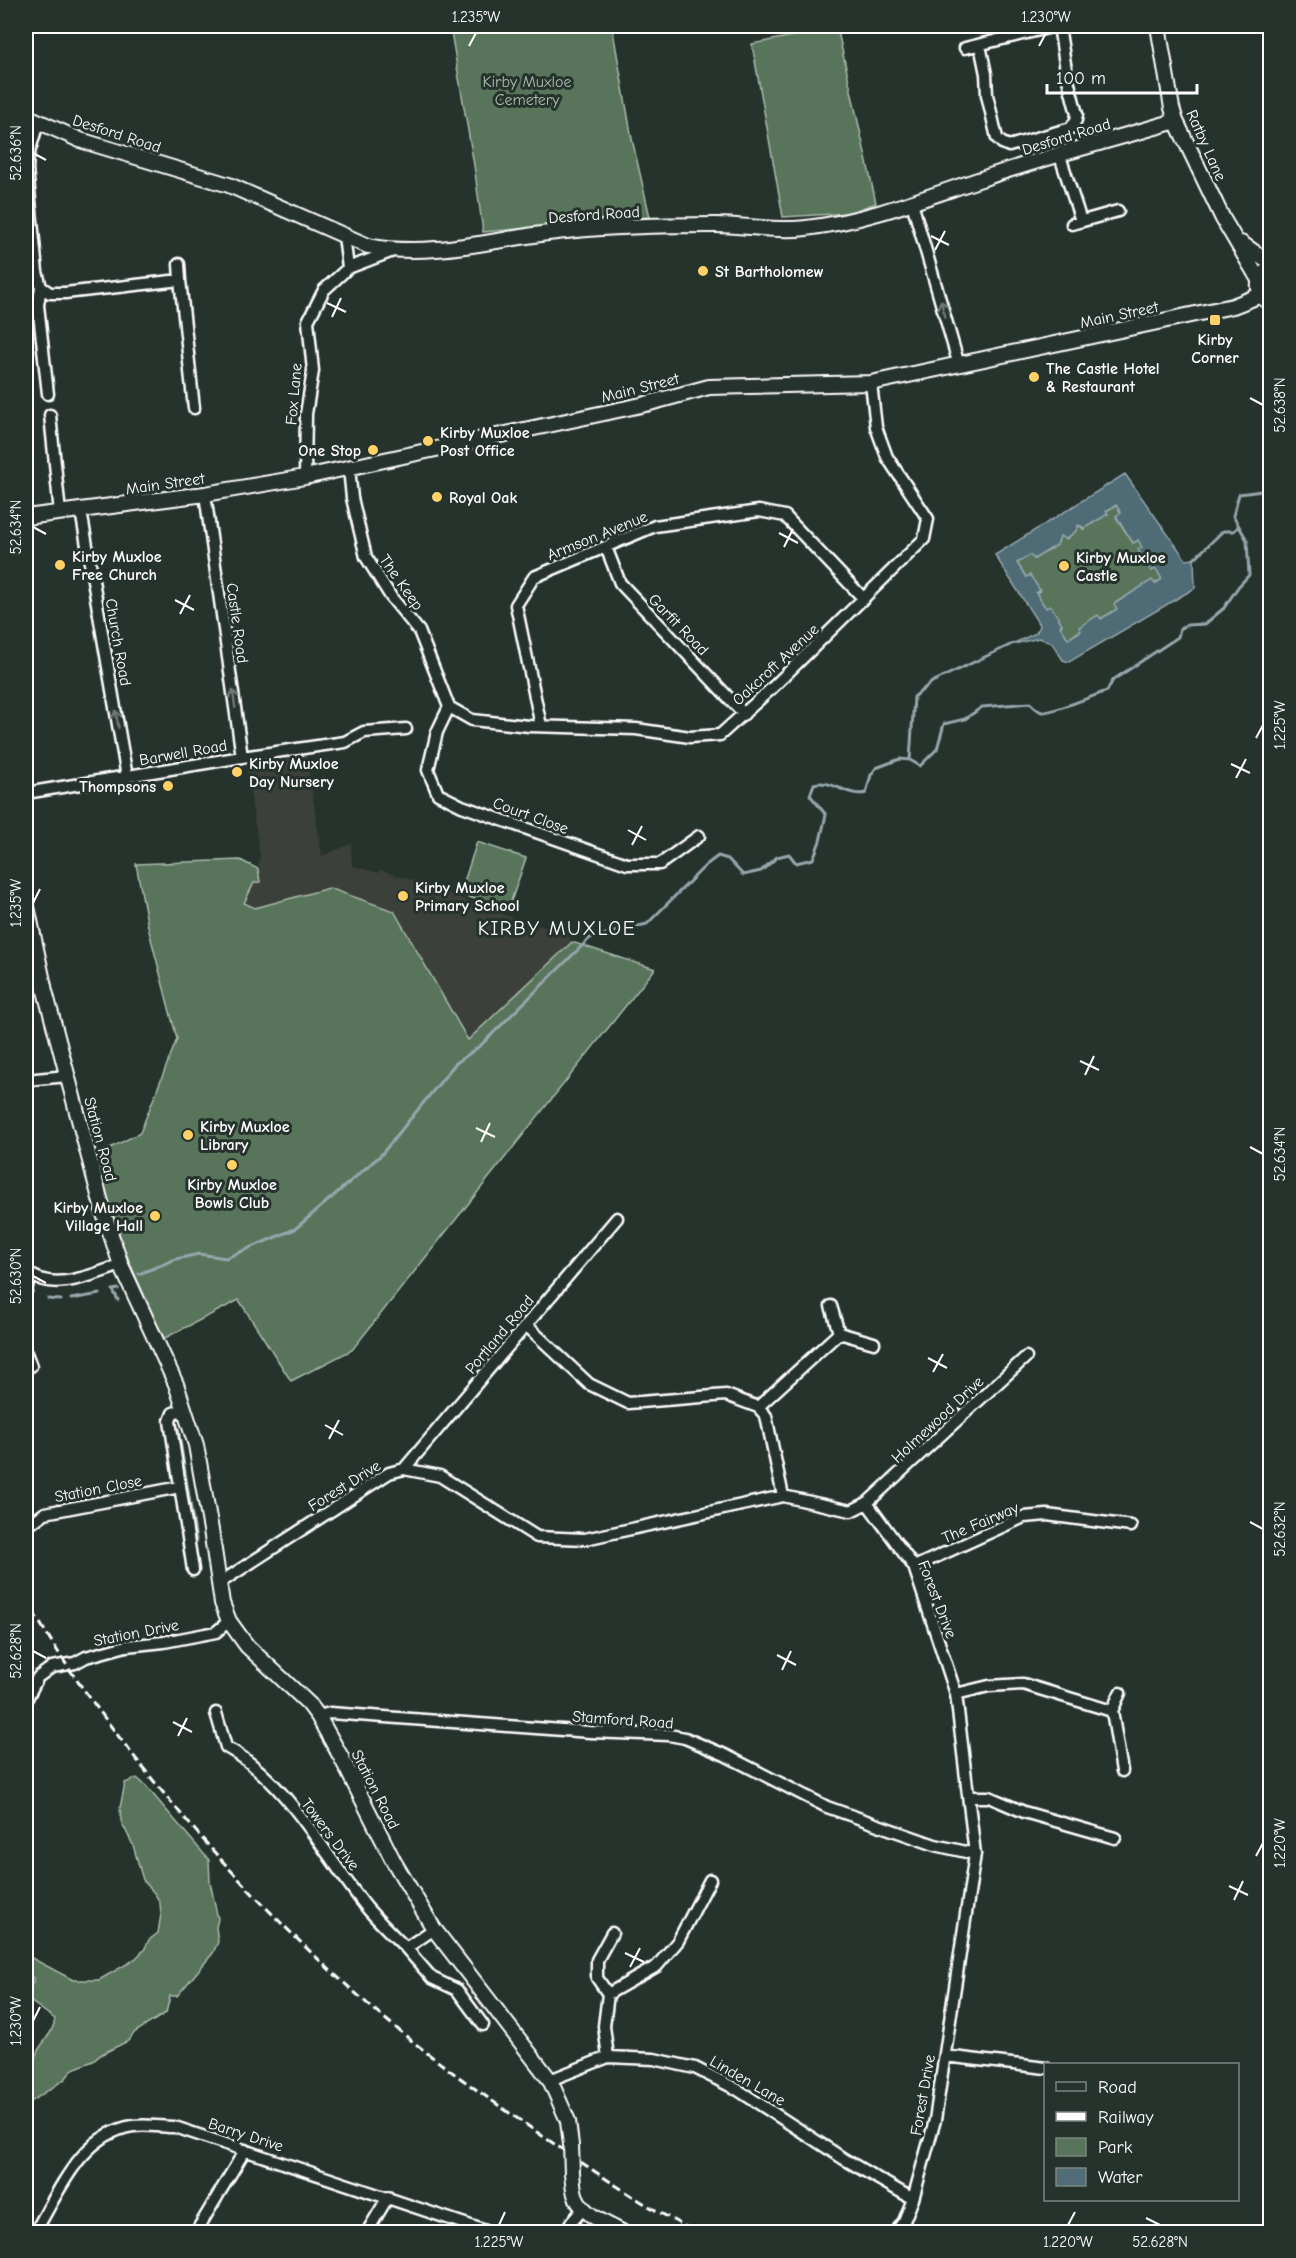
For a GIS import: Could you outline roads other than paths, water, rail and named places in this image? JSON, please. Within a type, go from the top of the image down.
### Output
[{"type":"street","points":[[965,48],[1058,26],[1077,114],[1071,128],[1009,146],[1002,143],[997,138],[987,95],[986,74],[980,45]]},
{"type":"street","name":"Ratby Lane","points":[[1158,26],[1176,120],[1204,181],[1234,238],[1260,280]]},
{"type":"street","name":"Desford Road","points":[[26,116],[80,140],[229,184],[368,246],[393,251],[431,250],[566,231],[624,227],[718,225],[805,228],[912,203],[982,178],[1176,120]]},
{"type":"street","points":[[38,123],[28,156],[27,169],[37,272],[41,286],[38,305],[48,394]]},
{"type":"street","points":[[1060,156],[1076,223],[1118,211]]},
{"type":"street","points":[[912,203],[959,365]]},
{"type":"street","points":[[344,236],[348,268]]},
{"type":"street","name":"Ratby Lane","points":[[1234,238],[1270,263]]},
{"type":"street","name":"Fox Lane","points":[[305,477],[306,414],[313,371],[308,321],[324,290],[348,268],[393,251]]},
{"type":"street","points":[[179,264],[194,408]]},
{"type":"street","points":[[1266,299],[1260,280],[1262,275],[1270,269]]},
{"type":"street","points":[[41,286],[50,293],[65,293],[180,280]]},
{"type":"street","name":"Main Street","points":[[26,517],[204,494],[305,477],[646,404],[709,387],[871,383],[1266,299]]},
{"type":"street","name":"Oakcroft Avenue","points":[[449,707],[472,720],[541,726],[636,729],[690,737],[720,735],[924,539],[928,519],[887,458],[876,427],[871,383]]},
{"type":"street","points":[[50,415],[60,513]]},
{"type":"street","name":"The Keep","points":[[349,468],[352,498],[366,557],[391,597],[419,631],[449,707]]},
{"type":"street","name":"Castle Road","points":[[204,494],[242,757]]},
{"type":"street","name":"Church Road","points":[[81,511],[128,777]]},
{"type":"street","name":"Armson Avenue","points":[[541,726],[516,605],[534,577],[655,526],[759,511],[785,516],[864,599]]},
{"type":"street","name":"Garfit Road","points":[[606,547],[620,584],[744,714]]},
{"type":"street","name":"Court Close","points":[[449,707],[437,732],[428,770],[438,794],[462,806],[627,864],[660,864],[699,836]]},
{"type":"street","name":"Barwell Road","points":[[26,793],[345,742],[364,732],[406,729]]},
{"type":"street","name":"Station Road","points":[[26,903],[67,1076],[104,1214],[121,1265],[176,1384],[196,1445],[218,1584],[229,1621],[247,1646],[309,1704],[318,1716],[394,1862],[434,1929],[550,2080],[568,2121],[576,2198],[584,2208]]},
{"type":"street","points":[[26,1080],[67,1076]]},
{"type":"street","name":"Portland Road","points":[[404,1469],[616,1218]]},
{"type":"street","points":[[26,1291],[28,1273],[49,1281],[72,1281],[121,1265]]},
{"type":"street","points":[[831,1306],[839,1333]]},
{"type":"street","points":[[526,1325],[589,1384],[628,1403],[726,1395],[758,1407],[766,1416],[783,1496]]},
{"type":"street","points":[[758,1407],[839,1333]]},
{"type":"street","points":[[839,1333],[874,1343]]},
{"type":"street","points":[[26,1353],[31,1366]]},
{"type":"street","name":"Holmewood Drive","points":[[867,1503],[1026,1357]]},
{"type":"street","points":[[184,1409],[173,1413],[170,1421],[193,1570]]},
{"type":"street","name":"Forest Drive","points":[[218,1584],[389,1473],[404,1469],[440,1476],[537,1537],[585,1539],[783,1496],[851,1511],[867,1503],[914,1567],[956,1694],[975,1854],[935,2120],[913,2199],[904,2221],[896,2232]]},
{"type":"street","name":"Station Close","points":[[26,1527],[45,1513],[180,1487]]},
{"type":"street","name":"The Fairway","points":[[914,1567],[1024,1517],[1047,1515],[1131,1526]]},
{"type":"street","name":"Station Drive","points":[[26,1700],[39,1677],[52,1667],[75,1663],[86,1657],[126,1646],[164,1642],[216,1632],[229,1621]]},
{"type":"street","points":[[956,1694],[989,1686],[1023,1684],[1112,1711]]},
{"type":"street","points":[[1120,1693],[1112,1711],[1122,1772]]},
{"type":"street","name":"Towers Drive","points":[[216,1713],[226,1747],[240,1755],[268,1778],[368,1909],[432,1978],[457,1990],[483,2025]]},
{"type":"street","name":"Stamford Road","points":[[318,1716],[330,1713],[590,1732],[669,1735],[685,1738],[725,1755],[827,1807],[935,1845],[975,1854]]},
{"type":"street","points":[[969,1797],[989,1797],[1024,1812],[1115,1838]]},
{"type":"street","points":[[608,1994],[657,1966],[678,1941],[710,1880]]},
{"type":"street","points":[[406,1948],[434,1929]]},
{"type":"street","points":[[608,2057],[604,2026],[608,1994],[597,1978],[597,1960],[612,1933]]},
{"type":"street","points":[[945,2056],[1044,2068]]},
{"type":"street","name":"Linden Lane","points":[[550,2080],[608,2057],[654,2059],[695,2068],[738,2090],[844,2159],[913,2199]]},
{"type":"street","name":"Barry Drive","points":[[35,2232],[81,2156],[106,2134],[133,2126],[175,2127],[489,2232]]},
{"type":"street","points":[[196,2232],[245,2150]]},
{"type":"street","points":[[367,2232],[388,2197]]},
{"type":"street","points":[[570,2232],[570,2224],[584,2208],[595,2218],[622,2232]]},
{"type":"water","points":[[1125,474],[1186,560],[1194,559],[1195,588],[1069,662],[1063,660],[1052,643],[1039,638],[1010,645],[1036,633],[1040,626],[995,555]],"holes":[[[1116,505],[1121,513],[1116,516],[1133,543],[1138,540],[1142,547],[1138,550],[1151,571],[1156,569],[1162,579],[1155,584],[1152,580],[1114,604],[1117,609],[1101,619],[1098,615],[1079,627],[1081,631],[1068,639],[1051,606],[1046,608],[1036,593],[1040,590],[1030,575],[1026,577],[1017,563],[1030,555],[1034,559],[1057,545],[1060,536],[1066,539],[1077,530],[1078,525],[1083,529],[1108,514],[1106,511]]]},
{"type":"waterway","points":[[139,1274],[176,1259],[199,1254],[226,1258],[295,1229],[381,1155],[455,1064],[481,1045],[590,938],[647,924],[706,865],[718,856],[728,859],[743,875],[761,871],[777,857],[789,854],[796,863],[813,859],[826,815],[810,795],[814,784],[827,784],[853,793],[866,793],[871,775],[876,768],[900,759],[910,760],[920,766],[937,749],[944,724],[965,719],[982,707],[1030,703],[1039,711],[1046,712],[1107,691],[1113,680],[1178,637],[1180,629],[1187,625],[1205,624],[1224,608],[1249,575],[1247,540],[1233,516],[1239,494],[1262,491],[1270,480]]},
{"type":"waterway","points":[[1194,559],[1223,531],[1234,531],[1238,527]]},
{"type":"waterway","points":[[910,760],[914,697],[932,682],[1010,645]]},
{"type":"waterway","points":[[118,1289],[113,1290],[118,1300]]},
{"type":"waterway","points":[[71,1299],[100,1294]]},
{"type":"waterway","points":[[48,1299],[61,1300]]},
{"type":"waterway","points":[[178,1428],[196,1540]]},
{"type":"railway","points":[[26,1600],[79,1683],[157,1785],[242,1882],[333,1973],[431,2056],[472,2086],[617,2186],[696,2232]]},
{"type":"place","name":"St Bartholomew","points":[[703,271]]},
{"type":"place","name":"Kirby Corner","points":[[1215,320]]},
{"type":"place","name":"The Castle Hotel & Restaurant","points":[[1034,377]]},
{"type":"place","name":"Kirby Muxloe Post Office","points":[[428,441]]},
{"type":"place","name":"One Stop","points":[[373,450]]},
{"type":"place","name":"Royal Oak","points":[[437,497]]},
{"type":"place","name":"Kirby Muxloe Free Church","points":[[60,565]]},
{"type":"place","name":"Kirby Muxloe Castle","points":[[1064,566]]},
{"type":"place","name":"Kirby Muxloe Day Nursery","points":[[237,772]]},
{"type":"place","name":"Thompsons","points":[[168,786]]},
{"type":"place","name":"Kirby Muxloe Primary School","points":[[403,896]]},
{"type":"place","name":"Kirby Muxloe Library","points":[[188,1135]]},
{"type":"place","name":"Kirby Muxloe Bowls Club","points":[[232,1165]]},
{"type":"place","name":"Kirby Muxloe Village Hall","points":[[155,1216]]},
{"type":"district","name":"KIRBY MUXLOE","points":[[557,928]]},
{"type":"park label","name":"Kirby Muxloe Cemetery","points":[[527,90]]}]
